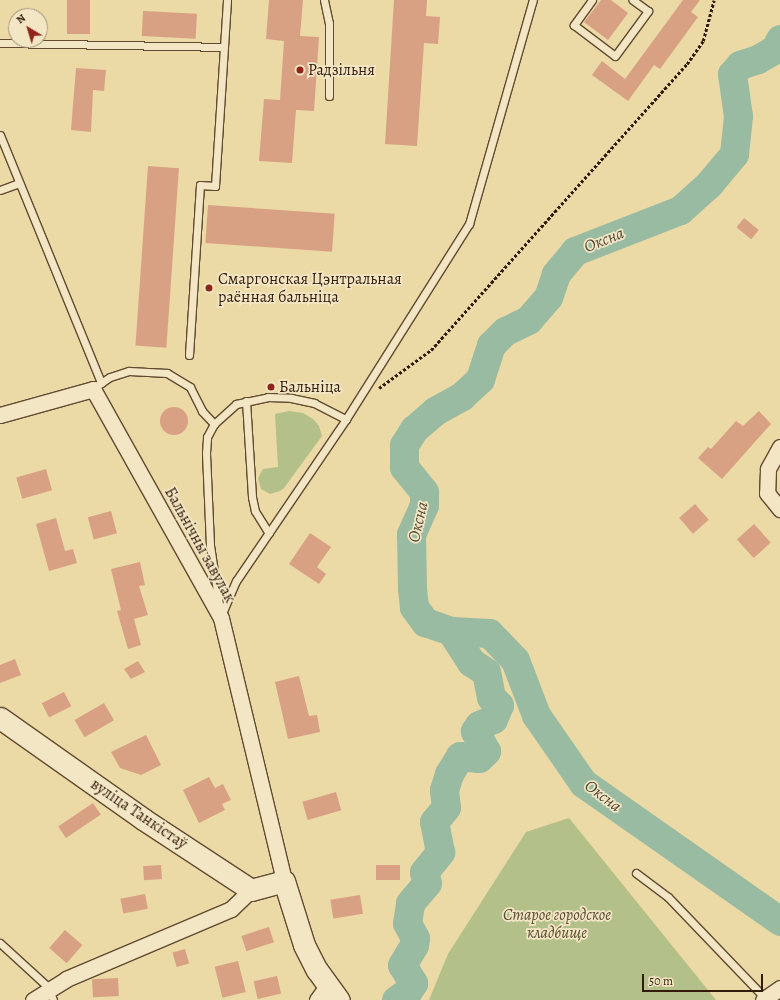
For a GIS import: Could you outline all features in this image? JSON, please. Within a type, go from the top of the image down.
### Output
[{"type":"street","points":[[0,415],[97,386]]},
{"type":"street","name":"Бальнічны завулак","points":[[97,386],[220,618]]},
{"type":"street","points":[[780,448],[768,469],[767,493],[780,508]]},
{"type":"street","points":[[220,618],[284,881],[304,945],[328,995]]},
{"type":"street","name":"вуліца Танкістаў","points":[[0,718],[143,819],[251,890]]},
{"type":"street","points":[[33,1000],[52,995],[66,978],[231,909],[251,890],[284,881]]},
{"type":"street","points":[[764,999],[780,988]]},
{"type":"lane","points":[[189,355],[200,185],[215,186],[227,0]]},
{"type":"lane","points":[[324,0],[329,23],[329,96]]},
{"type":"lane","name":"Бальнічны завулак","points":[[220,618],[236,581],[346,419],[470,224],[532,0]]},
{"type":"lane","points":[[592,0],[574,26],[615,56],[648,11],[633,0]]},
{"type":"lane","points":[[0,43],[224,47]]},
{"type":"lane","points":[[0,135],[97,386],[110,377],[129,371],[167,373],[190,387],[202,411],[214,424]]},
{"type":"lane","points":[[0,190],[19,183]]},
{"type":"lane","points":[[220,618],[210,545],[206,453],[208,437],[214,424],[236,404],[268,397],[291,398],[314,403],[346,419]]},
{"type":"lane","points":[[246,401],[252,497],[255,511],[269,533]]},
{"type":"lane","points":[[636,873],[668,897],[764,999]]},
{"type":"lane","points":[[0,943],[52,995]]},
{"type":"path","points":[[357,402],[397,378],[431,350],[687,64],[703,41],[714,0]]},
{"type":"green space","points":[[289,411],[303,413],[313,419],[319,426],[322,436],[284,488],[270,494],[261,489],[258,478],[263,469],[278,467],[275,414]]},
{"type":"green space","name":"Старое городское кладбище","points":[[569,818],[716,1000],[429,1000],[448,954],[526,832]]},
{"type":"building","points":[[67,0],[90,0],[90,34],[67,34]]},
{"type":"building","name":"Радзільня","points":[[269,0],[303,0],[300,36],[319,37],[314,111],[296,110],[292,163],[259,161],[264,99],[280,100],[284,41],[266,39]]},
{"type":"building","points":[[394,0],[427,0],[426,16],[440,17],[438,44],[424,43],[417,146],[385,144]]},
{"type":"building","points":[[601,0],[611,0],[628,13],[608,40],[584,22]]},
{"type":"building","points":[[683,0],[700,0],[691,12],[698,17],[660,69],[654,65],[628,101],[592,75],[602,61],[625,79]]},
{"type":"building","points":[[143,11],[197,14],[196,39],[142,36]]},
{"type":"building","points":[[76,68],[106,70],[104,91],[93,90],[91,132],[71,130]]},
{"type":"building","points":[[148,166],[179,168],[166,348],[135,346]]},
{"type":"building","points":[[208,205],[335,214],[332,252],[205,243]]},
{"type":"building","points":[[744,218],[759,230],[751,239],[736,227]]},
{"type":"building","points":[[174,407],[184,411],[188,421],[184,431],[174,435],[164,431],[160,421],[164,411]]},
{"type":"building","points":[[759,411],[771,424],[722,479],[698,458],[708,447],[711,449],[736,421],[743,426]]},
{"type":"building","points":[[46,469],[52,490],[22,499],[16,478]]},
{"type":"building","points":[[695,504],[709,520],[693,534],[679,518]]},
{"type":"building","points":[[111,511],[117,533],[94,539],[88,517]]},
{"type":"building","points":[[56,518],[65,551],[73,549],[77,563],[49,571],[36,524]]},
{"type":"building","points":[[754,524],[771,543],[754,558],[737,539]]},
{"type":"building","points":[[310,533],[331,547],[317,567],[326,574],[319,584],[289,564]]},
{"type":"building","points":[[140,562],[145,585],[139,586],[148,615],[134,619],[141,645],[128,649],[117,611],[121,610],[111,569]]},
{"type":"building","points":[[15,659],[21,675],[0,683],[0,665]]},
{"type":"building","points":[[138,661],[145,672],[131,679],[124,669]]},
{"type":"building","points":[[299,676],[309,716],[317,715],[320,732],[288,739],[275,682]]},
{"type":"building","points":[[64,692],[71,706],[49,718],[42,703]]},
{"type":"building","points":[[104,703],[114,720],[85,737],[75,720]]},
{"type":"building","points":[[146,735],[161,765],[141,775],[120,768],[111,752]]},
{"type":"building","points":[[209,777],[215,788],[223,784],[231,800],[222,804],[225,810],[199,823],[183,790]]},
{"type":"building","points":[[336,792],[341,810],[308,820],[302,802]]},
{"type":"building","points":[[93,803],[101,815],[66,838],[58,826]]},
{"type":"building","points":[[161,865],[162,879],[144,880],[143,866]]},
{"type":"building","points":[[376,865],[400,865],[400,880],[376,880]]},
{"type":"building","points":[[145,894],[148,909],[123,913],[120,899]]},
{"type":"building","points":[[360,895],[363,914],[333,918],[330,900]]},
{"type":"building","points":[[269,927],[274,942],[246,951],[241,936]]},
{"type":"building","points":[[65,930],[82,945],[67,963],[49,948]]},
{"type":"building","points":[[185,949],[189,963],[177,967],[173,953]]},
{"type":"building","points":[[238,961],[246,992],[222,998],[215,967]]},
{"type":"building","points":[[277,976],[281,994],[258,999],[254,981]]},
{"type":"building","points":[[118,978],[119,996],[93,997],[92,979]]},
{"type":"waterway","name":"Оксна","points":[[780,39],[775,49],[758,59],[740,65],[732,74],[738,116],[734,154],[709,184],[680,210],[575,251],[556,274],[548,297],[528,320],[505,331],[491,345],[480,379],[462,396],[435,411],[414,429],[404,445],[404,467],[424,492],[424,505],[411,534],[412,588],[414,607],[425,622],[451,631],[489,633],[515,660],[536,715],[583,783],[780,921]]},
{"type":"waterway","points":[[396,1000],[407,992],[413,983],[402,965],[414,945],[415,938],[407,923],[410,903],[427,883],[424,872],[440,852],[434,822],[446,807],[444,790],[449,774],[460,756],[479,758],[486,751],[475,731],[479,725],[493,719],[499,705],[491,697],[486,672],[471,662],[451,631]]},
{"type":"place","name":"Радзільня","points":[[300,70]]},
{"type":"place","name":"Смаргонская Цэнтральная раённая бальніца","points":[[209,288]]},
{"type":"place","name":"Бальніца","points":[[271,387]]}]
